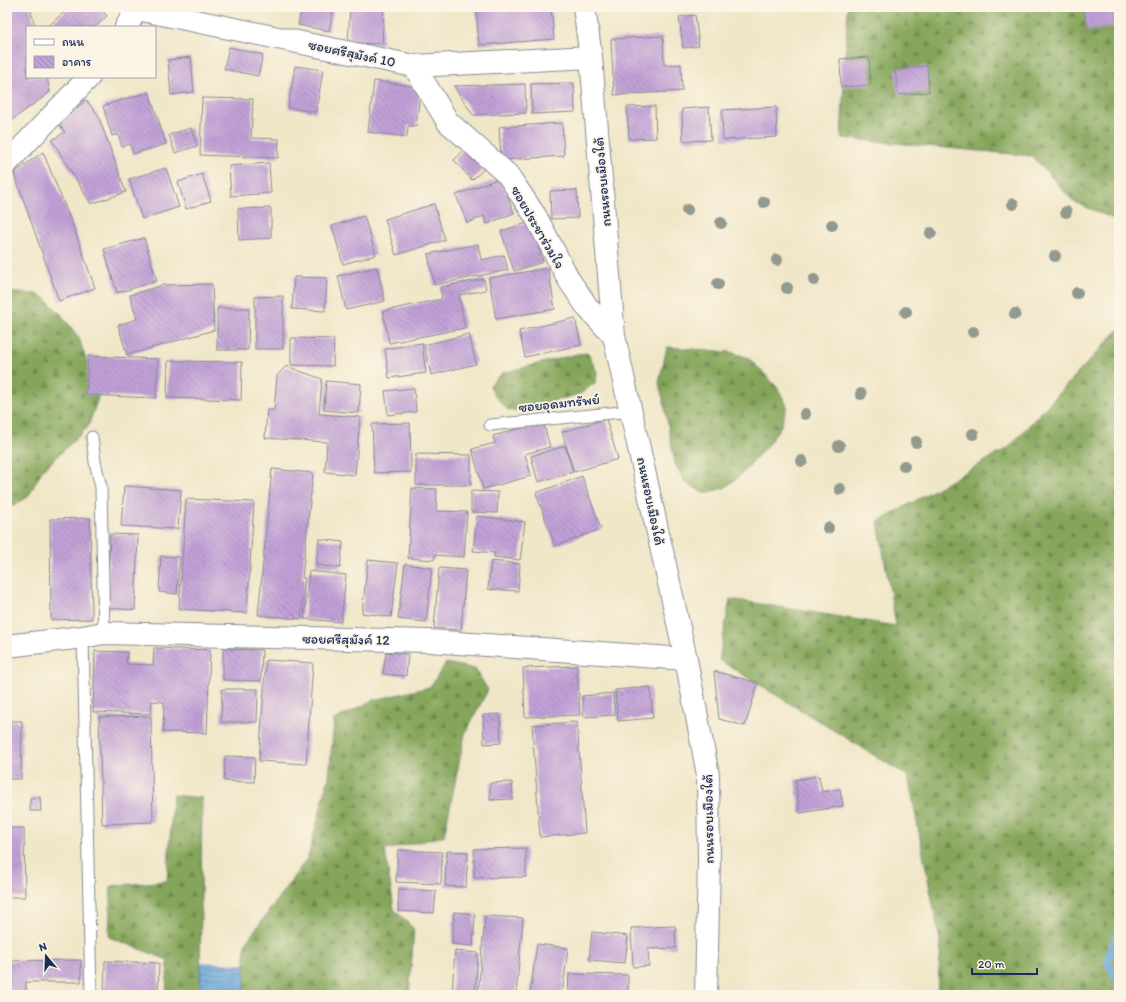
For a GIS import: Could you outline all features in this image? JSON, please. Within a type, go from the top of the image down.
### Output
[{"type":"street","name":"ถนนรอบเมืองใต้","points":[[584,7],[591,57],[614,336],[686,659],[708,775],[709,860],[706,995]]},
{"type":"street","name":"ซอยศรีสุมังค์ 10","points":[[132,14],[414,66],[591,57]]},
{"type":"street","name":"ซอยประชาร่วมใจ","points":[[414,66],[448,122],[508,175],[536,217],[569,280],[588,308],[614,336]]},
{"type":"street","points":[[7,163],[88,78]]},
{"type":"street","name":"ซอยศรีสุมังค์ 12","points":[[7,646],[93,635],[429,641],[686,659]]},
{"type":"lane","name":"ซอยอุดมทรัพย์","points":[[490,425],[631,411]]},
{"type":"lane","points":[[91,995],[93,635],[101,487],[95,462],[92,437]]},
{"type":"green space","points":[[848,7],[1119,7],[1119,221],[1074,202],[1032,156],[841,138]]},
{"type":"green space","points":[[7,292],[36,294],[45,298],[60,313],[79,338],[98,398],[88,427],[42,471],[28,497],[7,509]]},
{"type":"green space","points":[[1119,329],[1119,995],[937,995],[941,946],[908,776],[719,660],[730,599],[896,626],[878,522],[1008,448]]},
{"type":"green space","points":[[667,347],[730,352],[749,358],[777,387],[787,406],[781,426],[769,443],[741,475],[724,488],[704,493],[685,482],[675,464],[659,383]]},
{"type":"green space","points":[[588,353],[597,372],[596,382],[580,394],[519,410],[508,410],[494,395],[490,385],[502,373],[577,354]]},
{"type":"green space","points":[[446,663],[475,669],[488,690],[465,734],[444,836],[385,850],[394,909],[414,929],[409,995],[244,995],[245,944],[308,857],[329,777],[334,720],[374,700],[430,687]]},
{"type":"green space","points":[[173,795],[202,798],[200,995],[166,995],[168,960],[109,937],[111,886],[167,881]]},
{"type":"water","points":[[201,963],[245,965],[244,995],[200,995]]},
{"type":"building","points":[[7,7],[30,7],[35,26],[26,26],[26,78],[47,78],[50,92],[12,120],[7,100]]},
{"type":"building","points":[[70,7],[99,7],[107,16],[96,26],[48,26]]},
{"type":"building","points":[[302,7],[334,7],[329,31],[298,25]]},
{"type":"building","points":[[350,7],[384,7],[382,44],[348,43]]},
{"type":"building","points":[[476,7],[551,7],[554,39],[479,45]]},
{"type":"building","points":[[651,7],[671,7],[671,8],[652,12]]},
{"type":"building","points":[[1084,7],[1119,7],[1119,26],[1087,31]]},
{"type":"building","points":[[695,15],[699,46],[683,48],[679,17]]},
{"type":"building","points":[[663,36],[664,65],[681,64],[682,91],[614,95],[611,39]]},
{"type":"building","points":[[229,47],[263,55],[258,76],[224,69]]},
{"type":"building","points":[[191,57],[194,92],[171,95],[168,60]]},
{"type":"building","points":[[869,57],[871,85],[841,87],[840,59]]},
{"type":"building","points":[[295,66],[323,70],[316,112],[288,108]]},
{"type":"building","points":[[927,66],[929,92],[898,95],[895,69]]},
{"type":"building","points":[[374,81],[421,87],[416,126],[408,126],[407,137],[368,132]]},
{"type":"building","points":[[574,83],[575,112],[532,114],[531,84]]},
{"type":"building","points":[[525,84],[526,113],[473,115],[454,86]]},
{"type":"building","points":[[149,92],[166,144],[133,154],[130,144],[122,147],[118,134],[112,136],[103,106]]},
{"type":"building","points":[[202,98],[253,99],[251,138],[279,139],[278,158],[200,155]]},
{"type":"building","points":[[86,100],[98,115],[126,192],[91,204],[52,140],[65,132],[58,123]]},
{"type":"building","points":[[655,106],[656,138],[629,139],[627,107]]},
{"type":"building","points":[[709,107],[711,140],[683,141],[682,109]]},
{"type":"building","points":[[776,107],[777,137],[723,140],[722,110]]},
{"type":"building","points":[[562,123],[564,156],[501,160],[499,127]]},
{"type":"building","points":[[191,128],[197,146],[175,153],[169,135]]},
{"type":"building","points":[[466,148],[485,168],[472,180],[454,160]]},
{"type":"building","points":[[43,152],[75,231],[95,288],[59,301],[14,173]]},
{"type":"building","points":[[269,163],[271,193],[231,196],[229,166]]},
{"type":"building","points":[[166,168],[179,207],[142,219],[129,179]]},
{"type":"building","points":[[202,174],[211,201],[186,209],[178,182]]},
{"type":"building","points":[[500,178],[514,213],[487,224],[484,216],[467,223],[456,195]]},
{"type":"building","points":[[577,190],[578,218],[551,219],[550,191]]},
{"type":"building","points":[[434,204],[445,240],[396,255],[385,219]]},
{"type":"building","points":[[271,208],[271,238],[239,240],[238,209]]},
{"type":"building","points":[[364,216],[376,255],[343,264],[332,226]]},
{"type":"building","points":[[531,222],[543,262],[514,271],[501,231]]},
{"type":"building","points":[[144,238],[157,281],[117,293],[104,249]]},
{"type":"building","points":[[478,244],[481,260],[504,255],[508,270],[434,285],[428,254]]},
{"type":"building","points":[[377,267],[385,301],[346,310],[338,276]]},
{"type":"building","points":[[548,268],[555,309],[496,319],[489,278]]},
{"type":"building","points":[[294,277],[327,278],[325,311],[292,309]]},
{"type":"building","points":[[484,279],[486,290],[459,295],[465,328],[389,343],[383,311],[442,299],[440,287]]},
{"type":"building","points":[[212,284],[214,330],[127,355],[118,325],[137,319],[130,295],[163,285]]},
{"type":"building","points":[[283,296],[283,349],[255,349],[255,297]]},
{"type":"building","points":[[217,308],[249,308],[248,350],[217,350]]},
{"type":"building","points":[[575,318],[581,345],[525,357],[519,331]]},
{"type":"building","points":[[469,334],[476,364],[431,375],[424,345]]},
{"type":"building","points":[[291,338],[334,339],[333,366],[291,365]]},
{"type":"building","points":[[422,343],[426,373],[389,378],[385,349]]},
{"type":"building","points":[[88,356],[158,359],[156,398],[86,395]]},
{"type":"building","points":[[168,361],[242,362],[241,400],[167,398]]},
{"type":"building","points":[[286,366],[322,379],[319,414],[360,417],[355,475],[325,472],[327,442],[265,438],[267,410],[274,410],[277,376]]},
{"type":"building","points":[[326,381],[361,384],[359,413],[324,410]]},
{"type":"building","points":[[414,388],[416,412],[388,415],[385,391]]},
{"type":"building","points":[[606,419],[618,459],[574,472],[562,432]]},
{"type":"building","points":[[543,422],[550,447],[525,454],[531,476],[483,489],[472,449],[495,443],[493,436]]},
{"type":"building","points":[[410,423],[411,472],[374,473],[372,424]]},
{"type":"building","points":[[565,446],[573,472],[538,482],[531,456]]},
{"type":"building","points":[[416,454],[471,455],[471,485],[416,485]]},
{"type":"building","points":[[272,469],[313,473],[302,578],[305,578],[301,619],[258,615]]},
{"type":"building","points":[[582,476],[601,529],[555,546],[536,493]]},
{"type":"building","points":[[124,486],[181,490],[178,529],[121,526]]},
{"type":"building","points":[[412,488],[437,489],[436,511],[467,512],[464,557],[435,555],[434,560],[408,558]]},
{"type":"building","points":[[471,491],[498,492],[497,513],[471,512]]},
{"type":"building","points":[[186,499],[254,502],[247,613],[179,609]]},
{"type":"building","points":[[477,516],[525,522],[520,560],[494,557],[495,553],[473,551]]},
{"type":"building","points":[[90,518],[92,619],[51,620],[50,519]]},
{"type":"building","points":[[110,534],[138,535],[135,610],[107,608]]},
{"type":"building","points":[[319,539],[343,542],[340,568],[316,565]]},
{"type":"building","points":[[161,556],[180,557],[177,594],[159,592]]},
{"type":"building","points":[[368,560],[398,563],[391,617],[362,613]]},
{"type":"building","points":[[491,561],[520,564],[518,591],[488,589]]},
{"type":"building","points":[[405,564],[432,568],[426,622],[398,619]]},
{"type":"building","points":[[439,568],[466,570],[461,630],[434,628]]},
{"type":"building","points":[[309,571],[346,575],[341,622],[304,619]]},
{"type":"building","points":[[154,648],[210,650],[207,733],[163,732],[164,702],[152,701],[151,714],[93,712],[95,651],[127,652],[126,664],[153,665]]},
{"type":"building","points":[[223,649],[262,650],[261,681],[223,680]]},
{"type":"building","points":[[386,652],[408,654],[406,676],[383,674]]},
{"type":"building","points":[[266,660],[313,663],[306,764],[259,761]]},
{"type":"building","points":[[577,666],[580,715],[525,717],[523,668]]},
{"type":"building","points":[[714,671],[758,683],[745,726],[719,719]]},
{"type":"building","points":[[650,687],[653,718],[618,721],[615,690]]},
{"type":"building","points":[[222,689],[258,689],[257,722],[221,722]]},
{"type":"building","points":[[613,693],[615,715],[584,717],[582,696]]},
{"type":"building","points":[[500,714],[501,743],[484,744],[483,715]]},
{"type":"building","points":[[151,716],[153,822],[102,824],[99,717]]},
{"type":"building","points":[[7,721],[22,721],[21,779],[7,779]]},
{"type":"building","points":[[577,722],[585,833],[540,837],[532,725]]},
{"type":"building","points":[[225,756],[255,757],[254,782],[224,781]]},
{"type":"building","points":[[819,776],[822,792],[840,789],[843,806],[800,813],[795,780]]},
{"type":"building","points":[[512,782],[513,799],[490,800],[490,783]]},
{"type":"building","points":[[40,797],[41,811],[30,811],[30,798]]},
{"type":"building","points":[[7,828],[24,828],[25,897],[7,897]]},
{"type":"building","points":[[526,848],[526,877],[474,878],[474,849]]},
{"type":"building","points":[[398,850],[442,852],[441,884],[396,882]]},
{"type":"building","points":[[447,851],[468,852],[466,887],[445,886]]},
{"type":"building","points":[[399,889],[436,891],[434,913],[398,911]]},
{"type":"building","points":[[454,912],[475,914],[473,946],[452,944]]},
{"type":"building","points":[[485,916],[523,918],[516,995],[478,995]]},
{"type":"building","points":[[675,926],[676,948],[648,949],[649,966],[633,967],[631,928]]},
{"type":"building","points":[[592,932],[628,936],[625,963],[589,960]]},
{"type":"building","points":[[537,944],[568,948],[562,995],[530,995]]},
{"type":"building","points":[[455,951],[478,953],[475,995],[452,994]]},
{"type":"building","points":[[81,960],[81,982],[26,982],[26,995],[7,995],[7,961]]},
{"type":"building","points":[[105,961],[159,963],[158,995],[104,995]]},
{"type":"building","points":[[569,974],[628,975],[628,995],[568,995]]},
{"type":"waterway","points":[[1119,929],[1107,962],[1119,984]]}]
